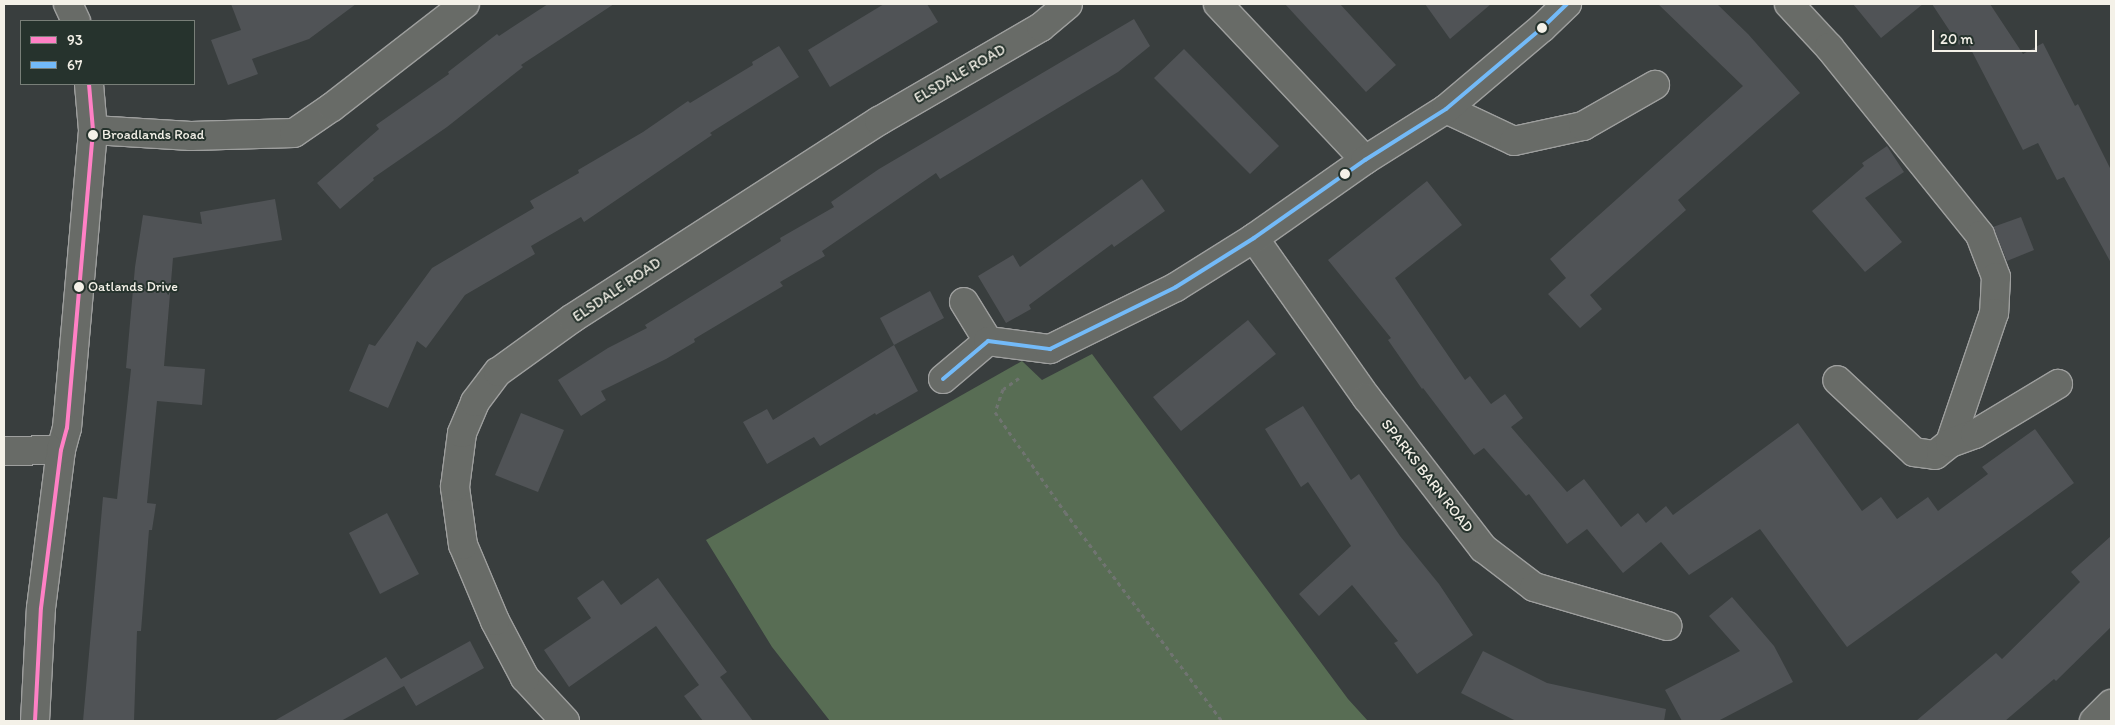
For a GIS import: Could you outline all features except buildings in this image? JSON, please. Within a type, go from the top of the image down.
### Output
[{"type":"street","points":[[68,4],[76,20]]},
{"type":"street","points":[[93,130],[191,136],[294,133],[332,107],[465,4]]},
{"type":"street","name":"ELSDALE ROAD","points":[[565,721],[526,678],[495,620],[464,544],[455,487],[462,432],[476,402],[498,372],[573,318],[870,126],[1041,26],[1068,4]]},
{"type":"street","points":[[1218,4],[1365,160]]},
{"type":"street","points":[[943,379],[988,341],[1050,349],[1176,286],[1254,238],[1365,160],[1446,109],[1567,4]]},
{"type":"street","points":[[1789,4],[1829,47],[1980,234],[1996,277],[1994,313],[1950,443]]},
{"type":"street","points":[[35,721],[41,608],[61,450],[67,428],[93,130],[89,85]]},
{"type":"street","points":[[1446,109],[1514,141],[1583,126],[1654,85]]},
{"type":"street","name":"SPARKS BARN ROAD","points":[[1254,238],[1367,398],[1483,548],[1534,587],[1667,626]]},
{"type":"street","points":[[964,302],[988,341]]},
{"type":"street","points":[[1837,380],[1914,452],[1935,455],[1950,443],[1975,434],[2058,384]]},
{"type":"street","points":[[4,451],[61,450]]},
{"type":"street","points":[[2094,721],[2111,704]]},
{"type":"path","points":[[1050,349],[1030,369],[1003,390],[995,412],[1065,512],[1222,721]]},
{"type":"green space","points":[[1092,354],[1348,699],[1368,721],[830,721],[772,647],[706,540],[1022,361],[1042,380]]},
{"type":"transit line","name":"67","points":[[943,379],[988,341],[1050,349],[1176,287],[1254,238],[1365,160],[1446,109],[1542,28],[1567,4]]},
{"type":"transit line","name":"93","points":[[35,721],[41,608],[61,450],[67,428],[93,130],[89,85]]},
{"type":"place","name":"Broadlands Road","points":[[93,135]]},
{"type":"place","name":"Oatlands Drive","points":[[79,287]]}]
